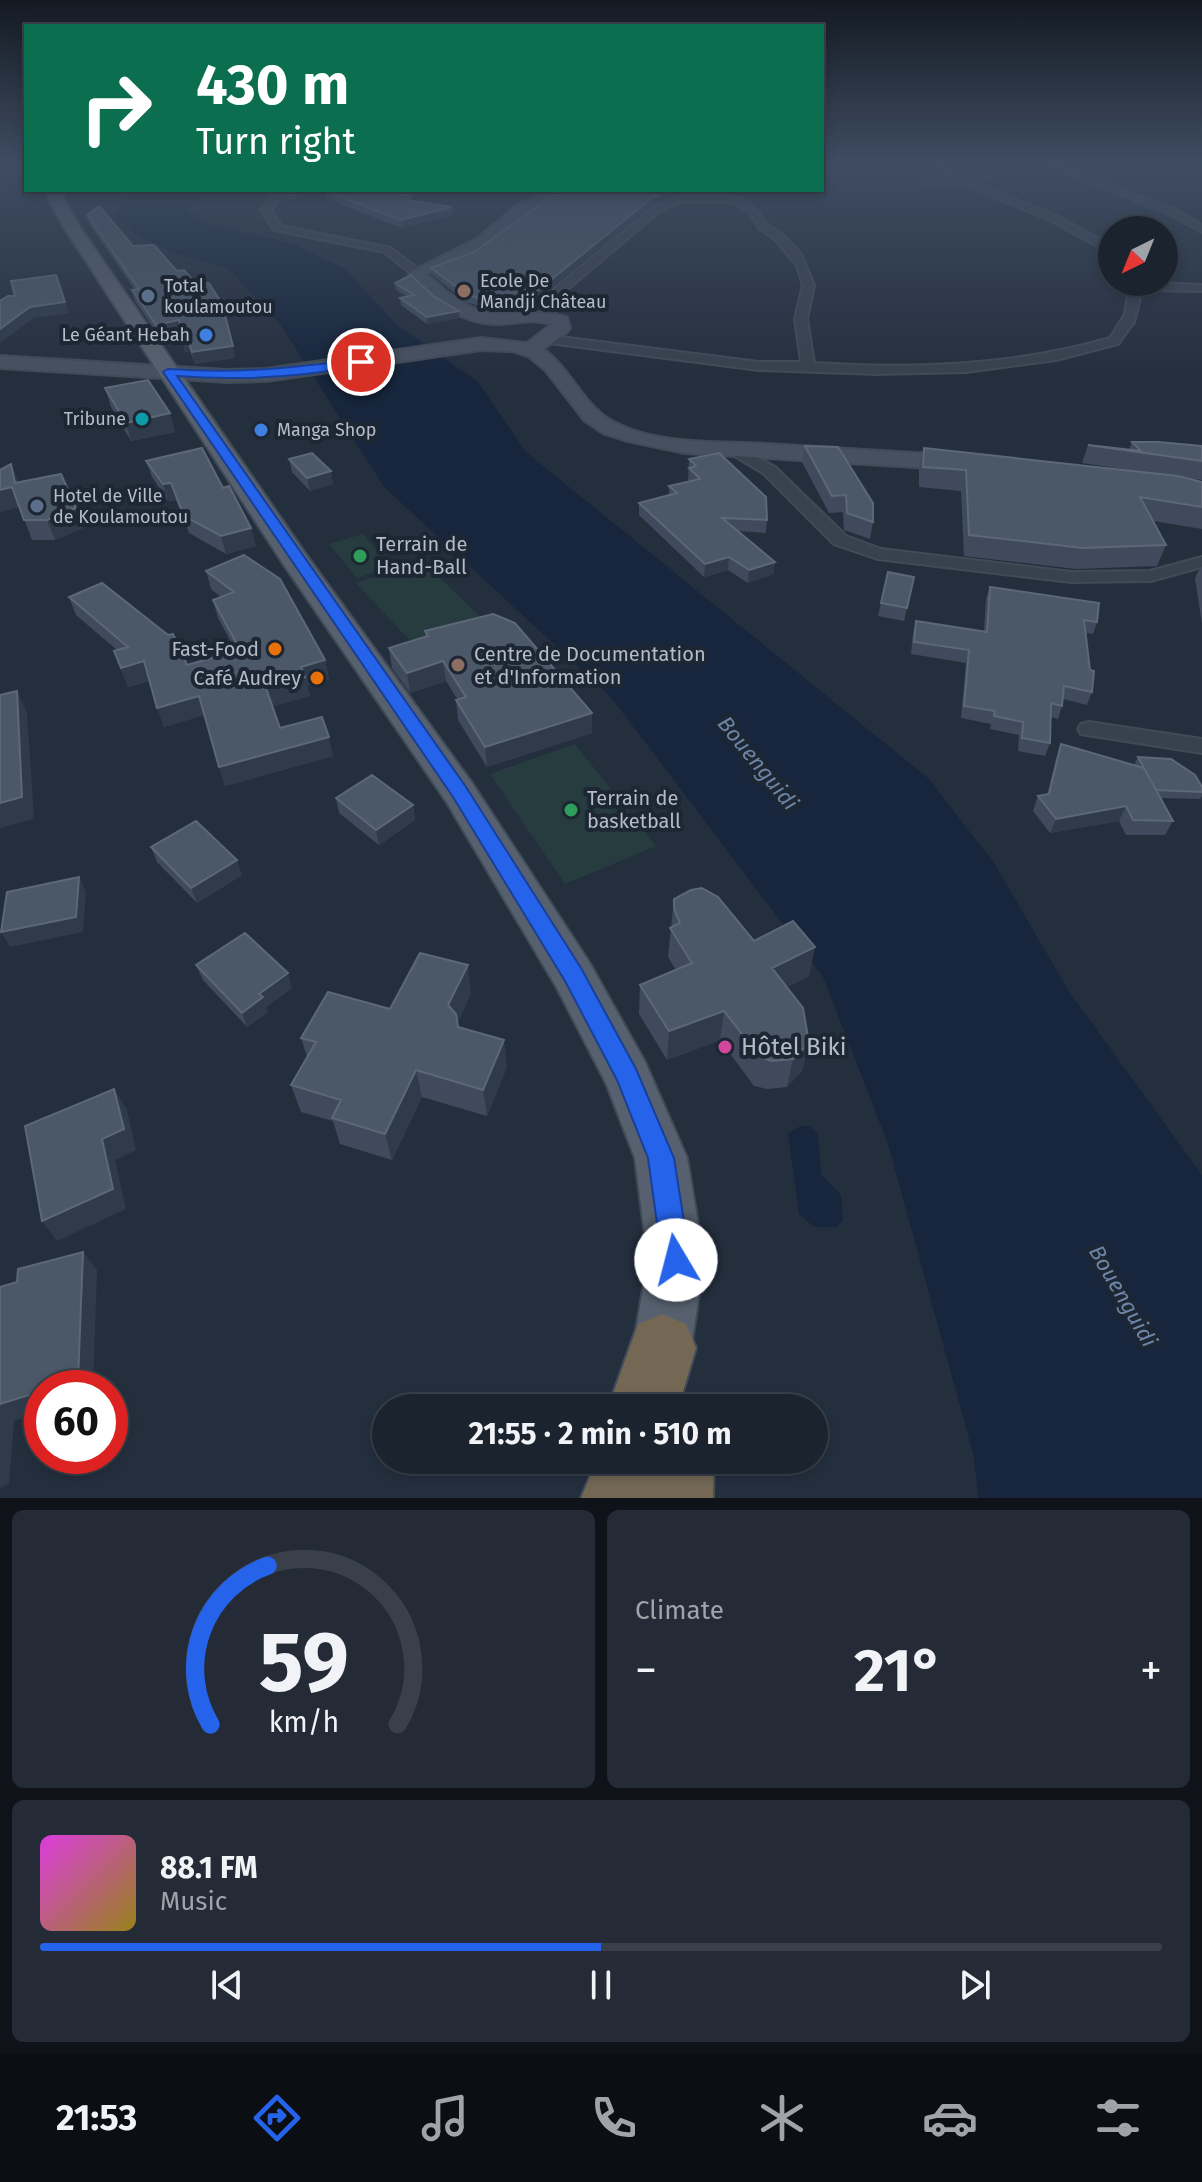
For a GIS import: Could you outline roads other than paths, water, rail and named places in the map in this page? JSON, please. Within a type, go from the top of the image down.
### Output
[{"type":"highway","points":[[618,1498],[625,1474]]},
{"type":"highway","points":[[676,1498],[677,1474]]},
{"type":"highway","points":[[618,1498],[638,1487],[648,1487],[668,1498]]},
{"type":"main road","points":[[76,233],[168,372],[459,792],[573,975],[628,1077],[661,1158],[676,1260],[659,1388]]},
{"type":"street","points":[[302,233],[387,250],[434,290],[473,317],[548,317],[561,321],[562,325],[538,343]]},
{"type":"street","points":[[417,273],[483,241],[492,233]]},
{"type":"street","points":[[548,317],[558,291],[628,233]]},
{"type":"street","points":[[771,233],[787,245],[809,279],[808,309],[801,319],[808,366]]},
{"type":"street","points":[[1178,286],[1202,288]]},
{"type":"street","points":[[0,362],[227,376],[309,371],[467,346],[538,343],[749,365],[873,370],[986,366],[1039,360],[1098,346],[1122,335],[1136,296]]},
{"type":"street","points":[[538,343],[591,416],[609,427],[685,446],[873,455],[988,465]]},
{"type":"street","points":[[733,449],[769,470],[840,540],[878,554],[1083,577],[1151,576],[1202,562]]},
{"type":"street","points":[[1089,729],[1202,746]]},
{"type":"water","name":"Bouenguidi","points":[[135,233],[246,233],[294,244],[344,268],[396,324],[478,382],[526,452],[928,778],[994,863],[1070,993],[1202,1175],[1202,1498],[978,1498],[974,1457],[888,1144],[823,977],[610,696],[384,487],[280,324],[229,269],[178,254]]},
{"type":"water","points":[[801,1126],[809,1126],[818,1134],[821,1174],[841,1195],[843,1220],[837,1227],[814,1227],[799,1214],[788,1133]]},
{"type":"place","name":"Ecole De Mandji Château","points":[[464,291]]},
{"type":"place","name":"Total koulamoutou","points":[[148,296]]},
{"type":"place","name":"Le Géant Hebah","points":[[206,335]]},
{"type":"place","name":"Tribune","points":[[142,419]]},
{"type":"place","name":"Manga Shop","points":[[261,430]]},
{"type":"place","name":"Hotel de Ville de Koulamoutou","points":[[37,506]]},
{"type":"place","name":"Terrain de Hand-Ball","points":[[360,556]]},
{"type":"place","name":"Fast-Food","points":[[275,649]]},
{"type":"place","name":"Centre de Documentation et d'Information","points":[[458,665]]},
{"type":"place","name":"Café Audrey","points":[[317,678]]},
{"type":"place","name":"Terrain de basketball","points":[[571,810]]},
{"type":"place","name":"Hôtel Biki","points":[[725,1047]]}]
